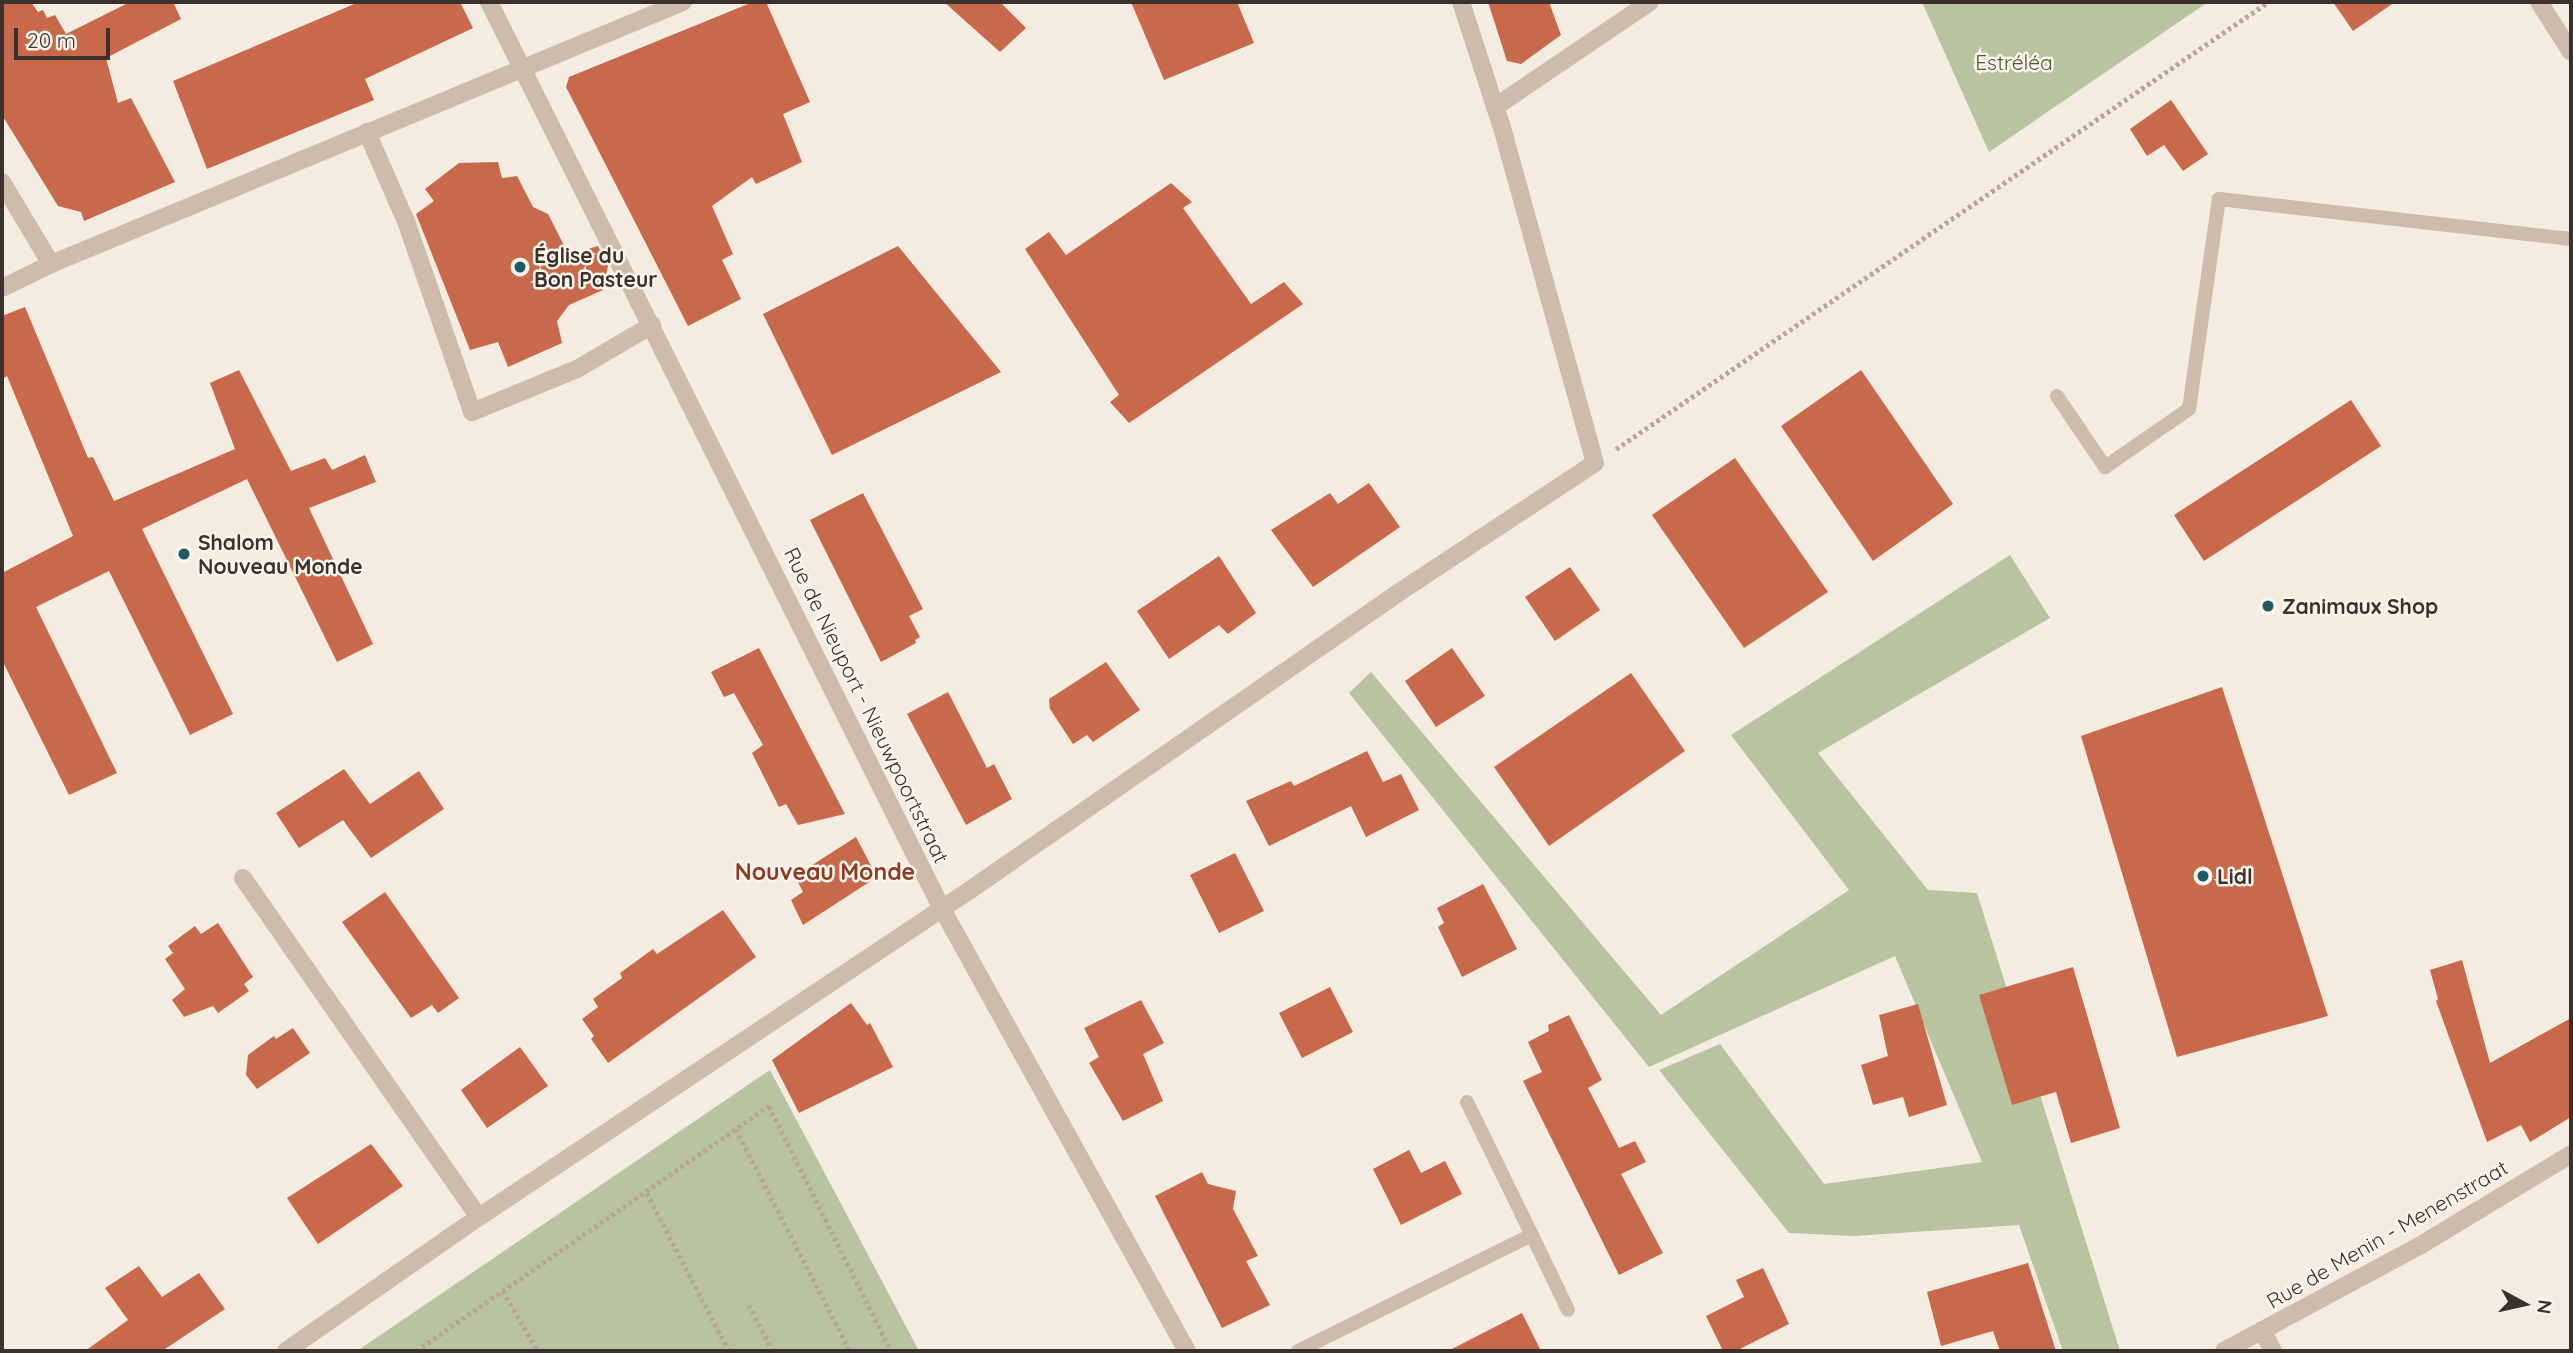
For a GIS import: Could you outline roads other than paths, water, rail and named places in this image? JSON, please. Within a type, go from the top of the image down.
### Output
[{"type":"street","name":"Rue de Nieuport - Nieuwpoortstraat","points":[[489,2],[941,907],[1186,1351]]},
{"type":"street","points":[[2,288],[51,264],[683,2]]},
{"type":"street","points":[[286,1351],[1401,591],[1595,463],[1495,107],[1461,2]]},
{"type":"street","points":[[1495,107],[1650,2]]},
{"type":"street","points":[[2539,2],[2571,51]]},
{"type":"street","points":[[368,132],[407,224],[472,412],[577,369],[652,326]]},
{"type":"street","points":[[2,182],[51,264]]},
{"type":"street","points":[[243,878],[479,1217]]},
{"type":"street","name":"Rue de Menin - Menenstraat","points":[[2224,1351],[2421,1245],[2571,1154]]},
{"type":"street","points":[[2262,1330],[2273,1351]]},
{"type":"lane","points":[[2057,396],[2105,467],[2189,409],[2219,200],[2571,239]]},
{"type":"lane","points":[[1467,1102],[1568,1310]]},
{"type":"lane","points":[[1298,1351],[1532,1235]]},
{"type":"place","name":"Église du Bon Pasteur","points":[[520,267]]},
{"type":"place","name":"Shalom Nouveau Monde","points":[[184,554]]},
{"type":"place","name":"Zanimaux Shop","points":[[2268,606]]},
{"type":"place","name":"Lidl","points":[[2203,876]]},
{"type":"district","name":"Nouveau Monde","points":[[825,872]]},
{"type":"park label","name":"Estréléa","points":[[2014,62]]}]
